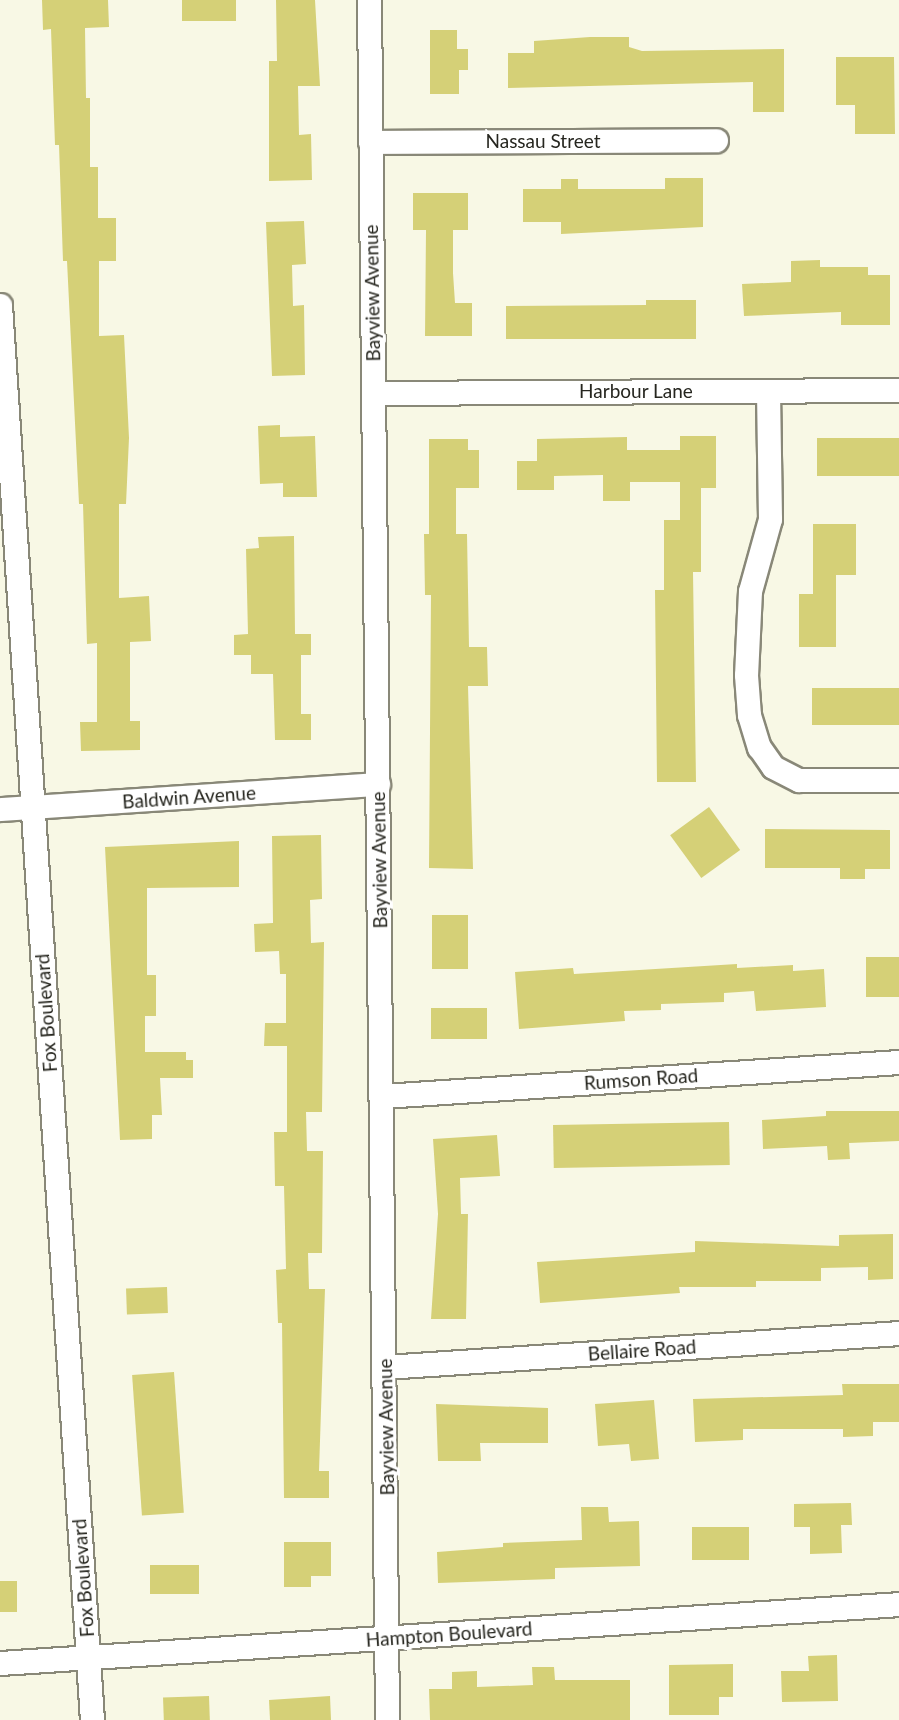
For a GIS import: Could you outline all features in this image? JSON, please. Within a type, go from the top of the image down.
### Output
[{"type":"street","name":"Bayview Avenue","points":[[369,0],[383,1096],[387,1720]]},
{"type":"street","name":"Nassau Street","points":[[370,142],[716,140]]},
{"type":"street","name":"Fox Boulevard","points":[[0,305],[92,1720]]},
{"type":"street","name":"Harbour Lane","points":[[373,393],[899,390]]},
{"type":"street","points":[[768,391],[770,519],[750,591],[747,675],[749,715],[759,747],[773,767],[799,780],[899,780]]},
{"type":"street","name":"Baldwin Avenue","points":[[0,809],[378,784]]},
{"type":"street","name":"Rumson Road","points":[[383,1096],[899,1062]]},
{"type":"street","name":"Bellaire Road","points":[[385,1367],[899,1334]]},
{"type":"street","name":"Hampton Boulevard","points":[[0,1663],[899,1604]]},
{"type":"building","points":[[42,0],[108,0],[109,27],[85,28],[86,98],[90,98],[90,167],[98,167],[98,218],[116,218],[116,261],[99,261],[99,336],[124,335],[129,438],[126,504],[119,504],[119,598],[149,596],[151,641],[130,642],[130,721],[140,721],[140,750],[81,751],[80,722],[97,722],[97,643],[87,644],[83,504],[79,504],[67,261],[63,261],[59,145],[55,145],[51,29],[43,30]]},
{"type":"building","points":[[182,0],[236,0],[236,21],[182,21]]},
{"type":"building","points":[[276,0],[315,0],[320,86],[298,86],[299,135],[311,134],[312,180],[269,181],[269,61],[277,61]]},
{"type":"building","points":[[430,30],[457,30],[457,49],[468,49],[468,70],[459,70],[459,94],[430,94]]},
{"type":"building","points":[[629,37],[629,47],[642,51],[784,49],[784,112],[753,112],[753,82],[508,88],[508,53],[534,53],[534,41]]},
{"type":"building","points":[[836,57],[894,57],[895,134],[855,134],[855,105],[836,105]]},
{"type":"building","points":[[665,178],[703,178],[703,227],[561,234],[561,222],[523,222],[523,189],[561,189],[561,179],[578,179],[578,189],[665,189]]},
{"type":"building","points":[[413,193],[468,193],[468,230],[453,230],[453,273],[455,303],[472,303],[472,336],[425,336],[426,230],[413,230]]},
{"type":"building","points":[[304,221],[306,264],[292,265],[293,306],[304,305],[305,375],[272,376],[266,222]]},
{"type":"building","points":[[820,260],[820,267],[868,267],[868,275],[890,275],[890,325],[841,325],[841,312],[744,316],[742,284],[791,282],[791,261]]},
{"type":"building","points":[[646,300],[696,300],[696,339],[506,339],[506,306],[646,305]]},
{"type":"building","points":[[280,425],[280,437],[315,436],[317,497],[283,497],[283,483],[260,484],[258,426]]},
{"type":"building","points":[[680,436],[716,436],[716,488],[701,488],[701,572],[693,572],[696,782],[657,782],[655,590],[664,590],[664,520],[680,520],[680,482],[630,482],[630,501],[603,501],[603,475],[554,476],[554,490],[517,490],[517,461],[537,461],[537,439],[627,437],[627,450],[680,450]]},
{"type":"building","points":[[817,438],[899,438],[899,476],[817,476]]},
{"type":"building","points":[[429,439],[468,439],[468,450],[479,450],[479,488],[456,488],[456,534],[467,534],[469,647],[487,647],[488,686],[468,686],[473,869],[429,868],[431,595],[425,595],[424,534],[429,534]]},
{"type":"building","points":[[813,524],[856,524],[856,575],[836,575],[836,647],[799,647],[799,594],[813,594]]},
{"type":"building","points":[[294,536],[295,634],[311,634],[311,655],[301,655],[301,714],[311,714],[311,740],[275,740],[273,674],[251,674],[251,655],[234,655],[234,635],[248,634],[246,549],[259,548],[258,537]]},
{"type":"building","points":[[812,688],[899,688],[899,725],[812,725]]},
{"type":"building","points":[[709,807],[740,850],[701,878],[670,835]]},
{"type":"building","points":[[765,829],[890,830],[890,869],[865,869],[865,879],[840,879],[840,868],[765,868]]},
{"type":"building","points":[[321,835],[322,899],[310,900],[311,943],[324,942],[322,1112],[306,1112],[307,1151],[323,1151],[322,1253],[308,1253],[309,1289],[325,1289],[319,1471],[329,1471],[329,1498],[284,1498],[282,1323],[278,1323],[276,1270],[286,1269],[284,1186],[275,1186],[274,1132],[287,1132],[287,1046],[264,1046],[265,1023],[286,1023],[286,974],[280,974],[279,951],[255,952],[254,924],[273,923],[272,836]]},
{"type":"building","points":[[239,841],[239,887],[147,888],[147,975],[156,975],[156,1016],[145,1016],[145,1052],[186,1052],[186,1060],[193,1060],[193,1078],[160,1078],[162,1115],[152,1115],[152,1139],[120,1140],[105,847]]},
{"type":"building","points":[[432,915],[468,915],[468,969],[432,969]]},
{"type":"building","points":[[866,957],[899,957],[899,997],[866,997]]},
{"type":"building","points":[[737,964],[737,968],[793,965],[793,971],[824,969],[826,1007],[756,1011],[754,991],[724,993],[724,1002],[661,1004],[661,1010],[624,1011],[625,1021],[519,1029],[515,972],[573,968],[574,974]]},
{"type":"building","points":[[431,1008],[487,1008],[487,1039],[431,1039]]},
{"type":"building","points":[[826,1111],[899,1111],[899,1141],[849,1143],[850,1159],[828,1160],[827,1146],[763,1149],[762,1120],[826,1116]]},
{"type":"building","points":[[729,1122],[730,1165],[554,1168],[553,1125]]},
{"type":"building","points":[[497,1135],[500,1176],[460,1178],[461,1214],[468,1214],[466,1319],[431,1319],[438,1214],[433,1139]]},
{"type":"building","points":[[893,1234],[893,1279],[868,1280],[868,1267],[821,1268],[821,1281],[756,1281],[756,1287],[679,1287],[680,1293],[540,1303],[537,1262],[695,1252],[695,1241],[839,1246],[839,1235]]},
{"type":"building","points":[[167,1287],[168,1313],[127,1314],[126,1288]]},
{"type":"building","points":[[174,1372],[184,1513],[142,1516],[132,1375]]},
{"type":"building","points":[[842,1384],[899,1384],[899,1422],[873,1422],[873,1436],[843,1437],[843,1429],[743,1429],[743,1440],[695,1442],[693,1399],[843,1395]]},
{"type":"building","points":[[654,1400],[659,1459],[631,1461],[629,1444],[598,1446],[595,1404]]},
{"type":"building","points":[[436,1404],[548,1408],[548,1443],[480,1443],[481,1461],[438,1461]]},
{"type":"building","points":[[851,1503],[852,1525],[841,1525],[842,1553],[810,1554],[810,1527],[794,1527],[794,1504]]},
{"type":"building","points":[[581,1507],[608,1507],[609,1522],[639,1521],[640,1566],[555,1568],[555,1579],[438,1583],[437,1552],[503,1547],[503,1543],[582,1540]]},
{"type":"building","points":[[692,1527],[749,1527],[749,1560],[692,1560]]},
{"type":"building","points":[[284,1542],[331,1542],[331,1576],[311,1576],[311,1587],[284,1587]]},
{"type":"building","points":[[150,1565],[199,1565],[199,1594],[150,1594]]},
{"type":"building","points":[[0,1581],[17,1581],[17,1612],[0,1612]]},
{"type":"building","points":[[837,1655],[838,1701],[782,1702],[781,1671],[809,1671],[808,1656]]},
{"type":"building","points":[[733,1664],[733,1697],[719,1697],[719,1715],[669,1715],[669,1665]]},
{"type":"building","points":[[532,1667],[554,1667],[555,1680],[630,1680],[630,1720],[430,1720],[429,1689],[452,1689],[452,1672],[477,1671],[477,1687],[533,1685]]},
{"type":"building","points":[[209,1696],[210,1720],[164,1720],[163,1698]]},
{"type":"building","points":[[330,1696],[331,1720],[270,1720],[269,1700]]}]
